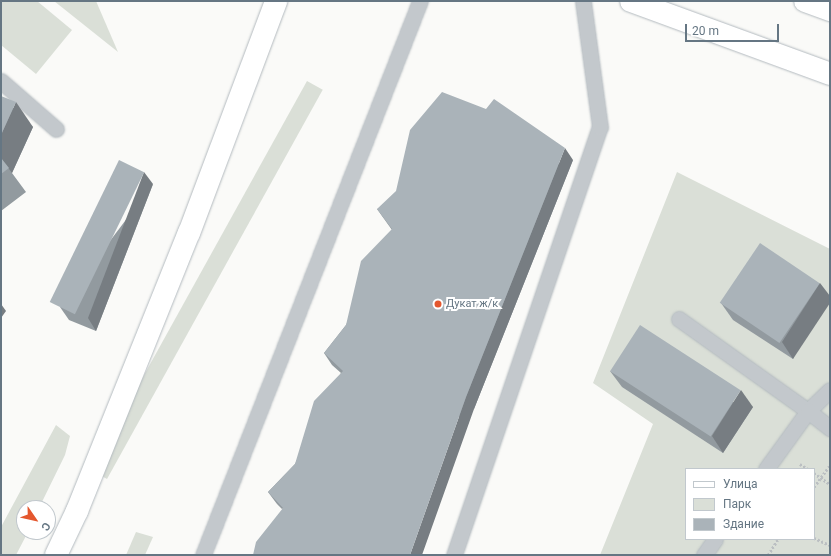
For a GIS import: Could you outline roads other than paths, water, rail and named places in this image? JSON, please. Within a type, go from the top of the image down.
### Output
[{"type":"main road","points":[[56,555],[78,511],[186,240],[276,1]]},
{"type":"main road","points":[[630,1],[830,74]]},
{"type":"lane","points":[[203,555],[420,1]]},
{"type":"lane","points":[[454,555],[600,127],[583,1]]},
{"type":"lane","points":[[1,81],[56,129]]},
{"type":"lane","points":[[679,319],[830,428]]},
{"type":"lane","points":[[767,468],[808,411],[830,390]]},
{"type":"lane","points":[[704,555],[715,540]]},
{"type":"place","name":"Дукат ж/к","points":[[438,304]]}]
